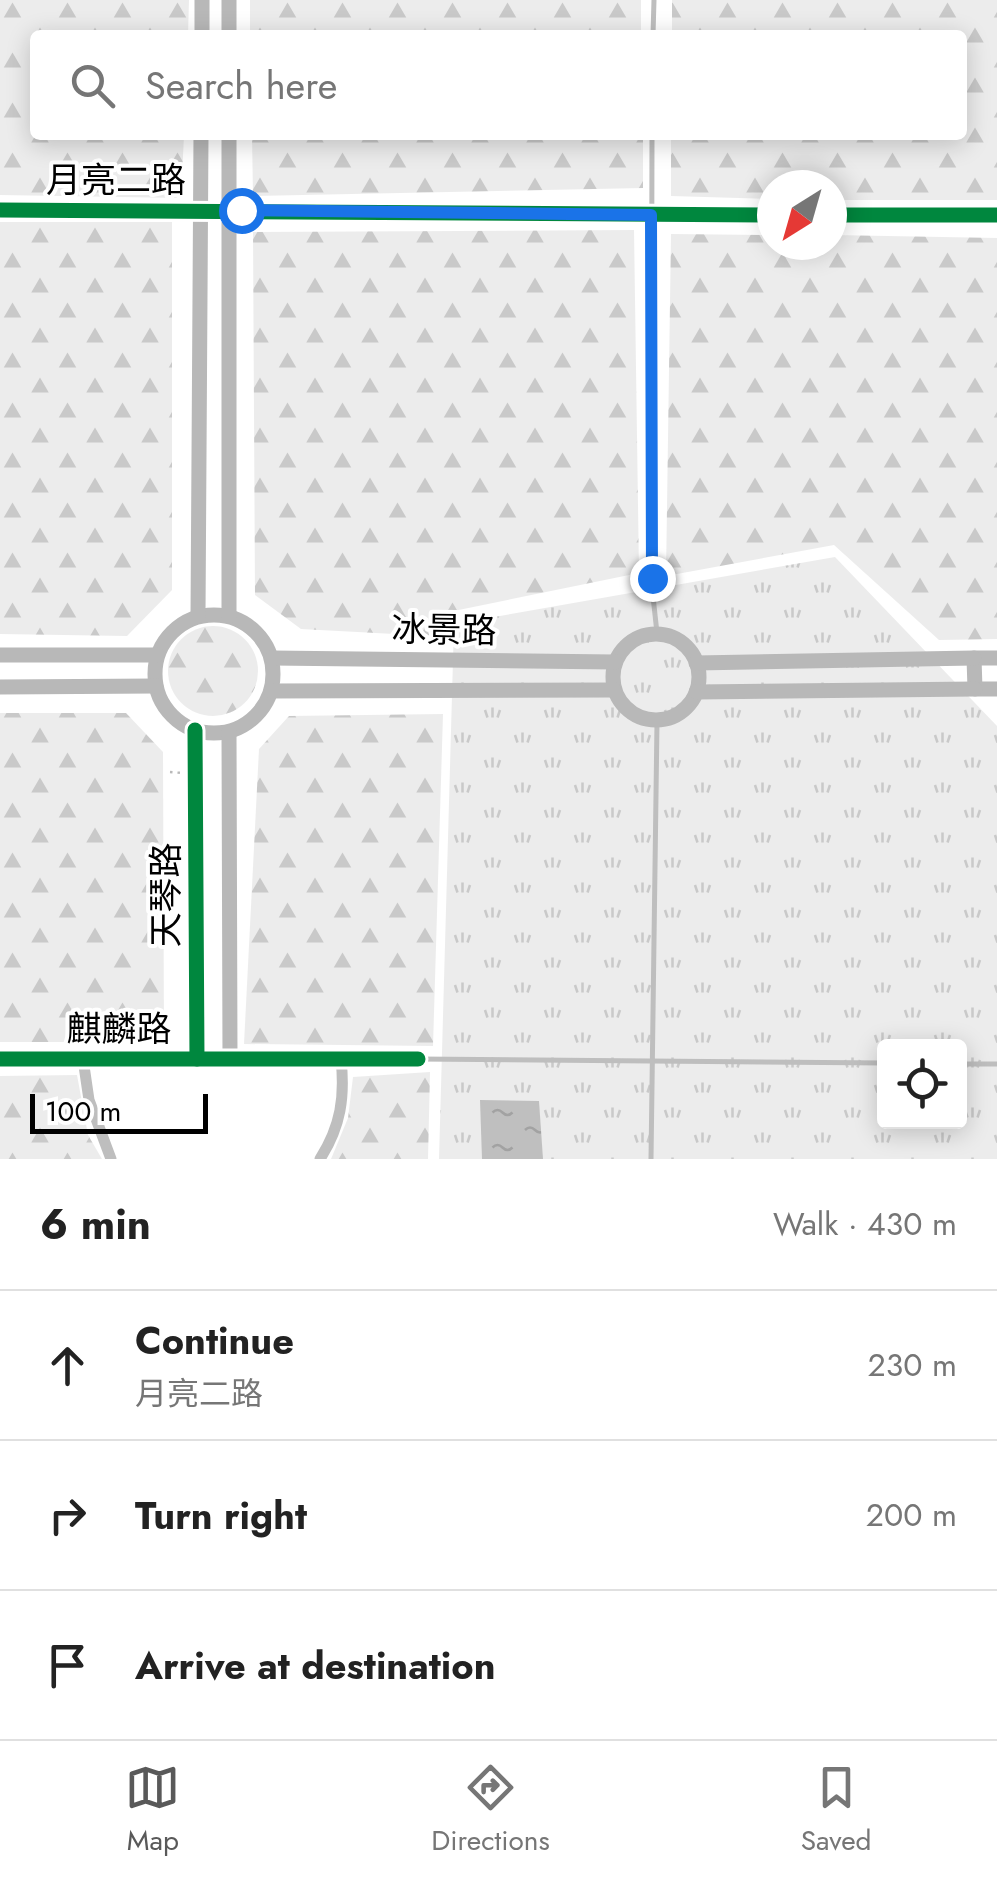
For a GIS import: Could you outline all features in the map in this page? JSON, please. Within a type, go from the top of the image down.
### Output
[{"type":"main road","points":[[202,0],[202,30]]},
{"type":"main road","points":[[230,0],[230,30]]},
{"type":"main road","points":[[198,616],[201,140]]},
{"type":"main road","points":[[229,616],[230,140]]},
{"type":"main road","name":"月亮二路","points":[[0,210],[757,215]]},
{"type":"main road","points":[[847,215],[997,215]]},
{"type":"main road","points":[[198,616],[229,616],[256,632],[272,658],[272,691],[255,716],[230,732],[212,734],[177,721],[163,706],[156,686],[157,654],[180,624],[198,616]]},
{"type":"main road","points":[[656,633],[686,646],[696,663],[696,692],[685,709],[656,722],[632,713],[614,690],[615,662],[633,640],[656,633]]},
{"type":"main road","points":[[0,655],[157,654]]},
{"type":"main road","name":"冰景路","points":[[272,658],[615,662]]},
{"type":"main road","points":[[974,658],[975,689]]},
{"type":"main road","points":[[696,663],[997,658]]},
{"type":"main road","points":[[0,686],[156,686]]},
{"type":"main road","points":[[696,692],[997,689]]},
{"type":"main road","name":"冰景路","points":[[272,691],[614,690]]},
{"type":"main road","name":"天琴路","points":[[195,730],[197,1059]]},
{"type":"main road","name":"天琴路","points":[[230,732],[230,1059]]},
{"type":"street","name":"麒麟路","points":[[0,1059],[418,1060]]},
{"type":"street","points":[[83,1059],[89,1100],[111,1159]]},
{"type":"street","points":[[320,1159],[344,1094],[341,1059]]},
{"type":"lane","points":[[653,30],[654,0]]},
{"type":"lane","points":[[652,140],[652,578],[656,633]]},
{"type":"lane","points":[[651,1159],[656,722]]},
{"type":"lane","points":[[418,1060],[877,1062]]},
{"type":"lane","points":[[967,1064],[997,1064]]},
{"type":"green space","points":[[0,0],[189,0],[188,30],[30,30],[30,140],[184,140],[181,198],[0,195]]},
{"type":"green space","points":[[250,0],[641,0],[641,30],[250,30]]},
{"type":"green space","points":[[672,0],[997,0],[997,200],[847,200],[847,170],[757,170],[757,199],[671,196],[671,140],[967,140],[967,30],[672,30]]},
{"type":"green space","points":[[252,140],[643,140],[643,188],[253,196]]},
{"type":"green space","points":[[0,222],[172,222],[172,590],[127,636],[0,634]]},
{"type":"green space","points":[[634,230],[639,573],[439,614],[432,636],[301,629],[255,595],[253,232]]},
{"type":"green space","points":[[671,234],[757,235],[757,260],[847,260],[847,235],[997,238],[997,639],[939,640],[834,545],[666,576]]},
{"type":"green space","points":[[835,557],[997,726],[997,1159],[439,1159],[454,624]]},
{"type":"green space","points":[[213,626],[245,639],[258,671],[245,703],[213,716],[181,703],[168,671],[181,639]]},
{"type":"green space","points":[[0,713],[126,713],[163,752],[164,1042],[0,1042]]},
{"type":"green space","points":[[443,714],[433,1046],[244,1044],[259,749],[289,716]]},
{"type":"green space","points":[[430,1072],[428,1159],[331,1159],[348,1118],[353,1077]]},
{"type":"green space","points":[[77,1075],[88,1135],[102,1159],[0,1159],[0,1076]]},
{"type":"water","points":[[480,1100],[539,1101],[543,1159],[482,1159]]},
{"type":"cycle path","points":[[0,210],[757,215]]},
{"type":"cycle path","points":[[847,215],[997,215]]},
{"type":"cycle path","points":[[195,730],[197,1059]]},
{"type":"cycle path","points":[[0,1059],[418,1059]]},
{"type":"route","points":[[241,210],[651,215],[652,578]]}]
